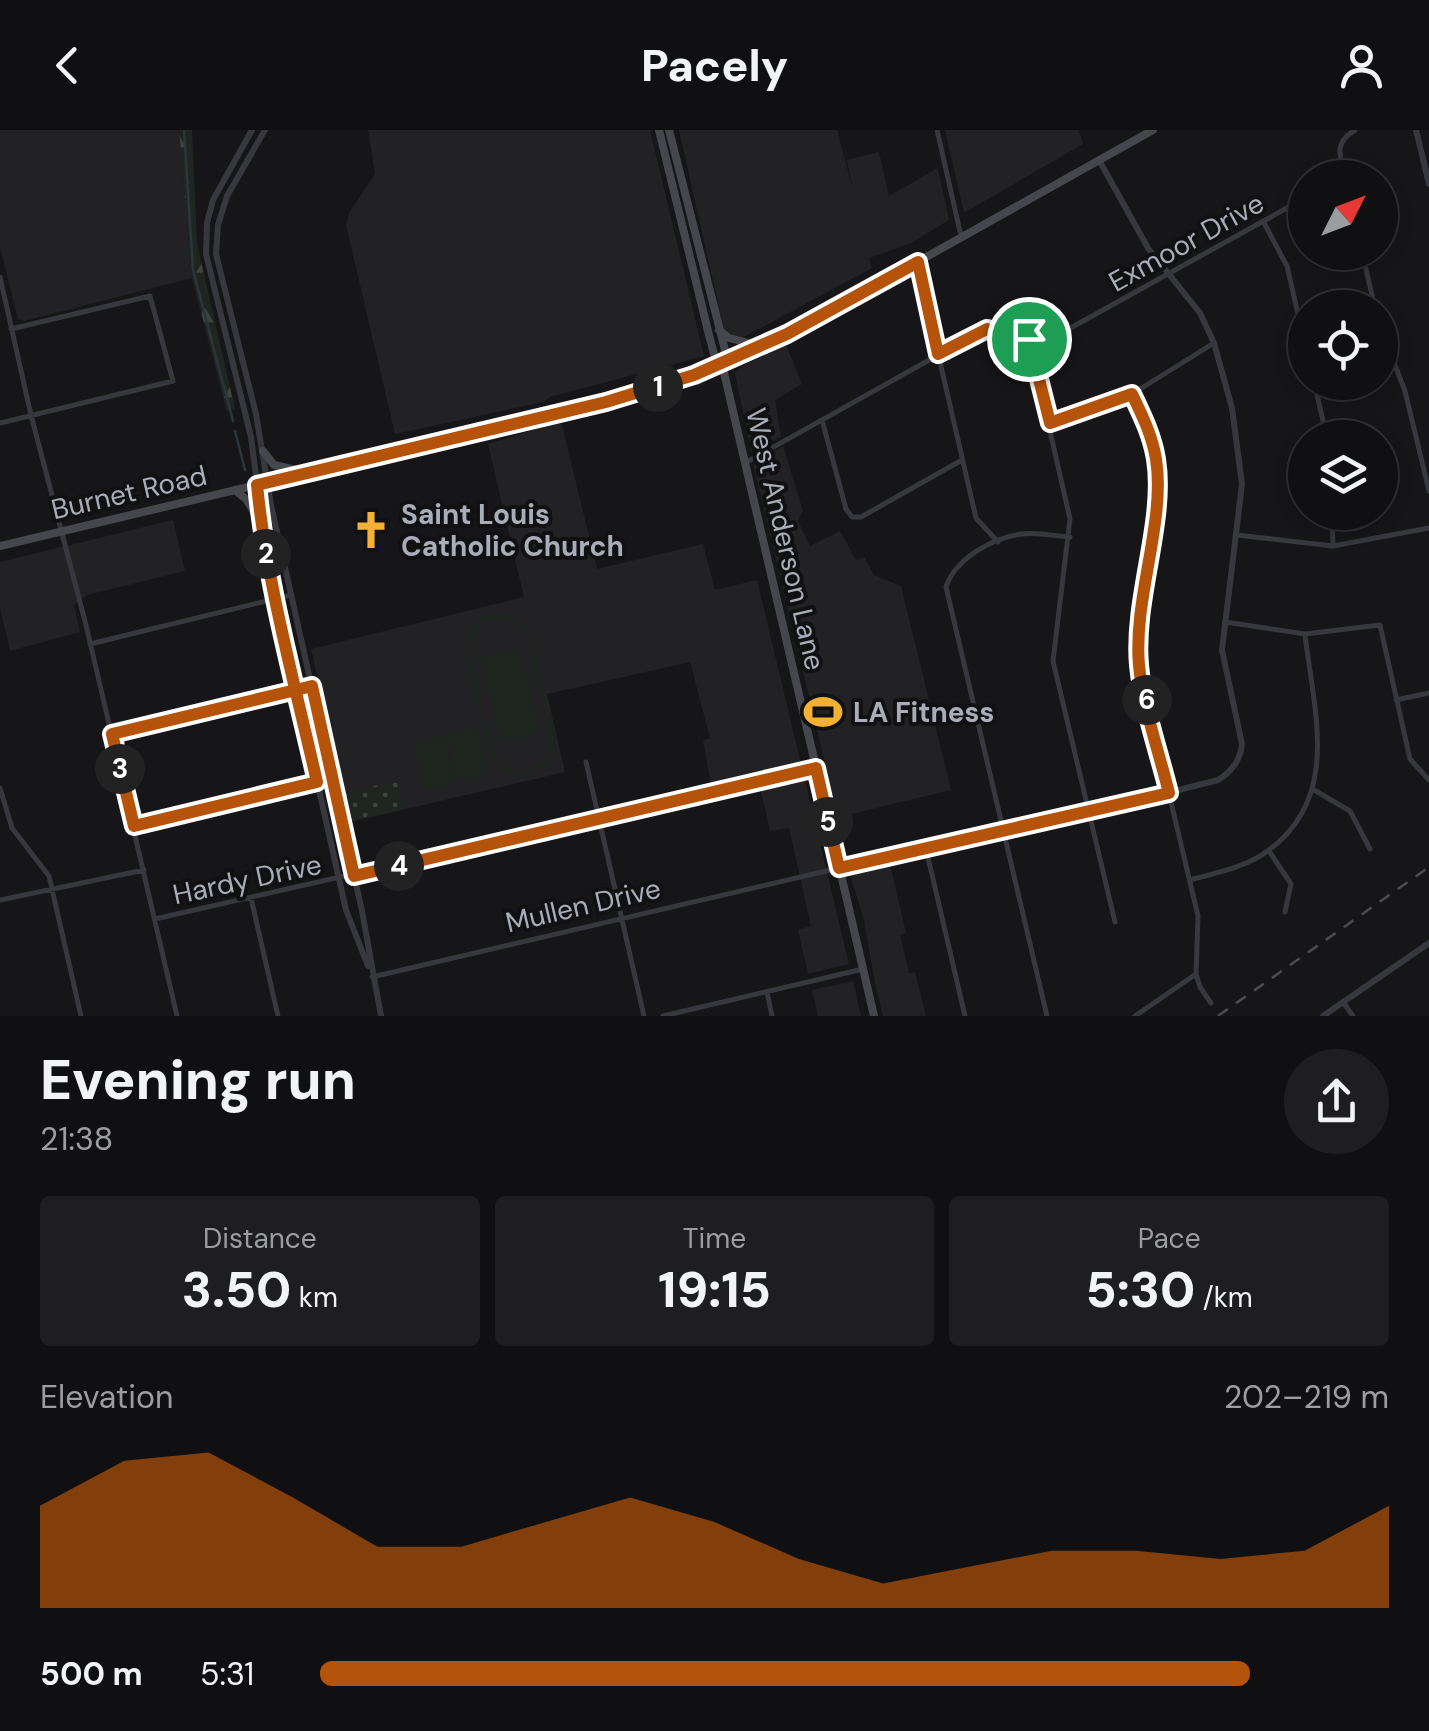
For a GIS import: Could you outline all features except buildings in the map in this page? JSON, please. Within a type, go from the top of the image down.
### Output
[{"type":"main road","name":"West Anderson Lane","points":[[659,130],[725,350],[722,364],[874,1016]]},
{"type":"main road","name":"West Anderson Lane","points":[[669,130],[714,354],[722,364]]},
{"type":"main road","name":"Burnet Road","points":[[0,546],[606,402],[722,364],[787,334],[1153,130]]},
{"type":"main road","points":[[719,330],[729,338],[760,346]]},
{"type":"main road","points":[[263,451],[274,465],[309,473]]},
{"type":"main road","points":[[236,490],[247,500],[261,526]]},
{"type":"street","points":[[937,130],[961,236]]},
{"type":"street","points":[[1340,160],[1341,141],[1355,130]]},
{"type":"street","points":[[1416,130],[1428,178]]},
{"type":"street","points":[[372,976],[338,880],[261,526],[252,437],[211,284],[206,244],[210,210],[251,131],[263,134],[221,212],[216,244],[220,274],[263,451],[381,1016]]},
{"type":"street","points":[[1099,160],[1138,232],[1200,313],[1214,343],[1232,408],[1242,467],[1224,622],[1305,634],[1380,625],[1410,759],[1429,780]]},
{"type":"street","name":"Exmoor Drive","points":[[1029,339],[1081,324],[1288,207]]},
{"type":"street","points":[[1262,221],[1287,266],[1293,290]]},
{"type":"street","points":[[918,262],[976,518],[998,542]]},
{"type":"street","points":[[211,284],[220,274]]},
{"type":"street","points":[[0,277],[177,1016]]},
{"type":"street","points":[[0,422],[173,381],[150,296],[12,329]]},
{"type":"street","points":[[745,462],[987,329],[1029,339],[1070,519],[1052,661],[1115,922]]},
{"type":"street","points":[[1050,423],[1132,394],[1214,343]]},
{"type":"street","points":[[230,354],[240,352]]},
{"type":"street","points":[[1398,373],[1429,491]]},
{"type":"street","points":[[1132,394],[1149,430],[1157,490],[1139,629],[1139,667],[1198,916],[1196,974],[1211,1003]]},
{"type":"street","points":[[822,420],[846,509],[852,517],[861,517],[962,460]]},
{"type":"street","points":[[1237,535],[1334,546],[1429,528]]},
{"type":"street","points":[[1333,530],[1334,546]]},
{"type":"street","points":[[1047,1016],[946,586],[960,561],[998,542],[1021,534],[1070,537]]},
{"type":"street","points":[[90,644],[293,595]]},
{"type":"street","name":"Mullen Drive","points":[[372,976],[1218,780],[1236,764],[1242,744],[1222,650],[1224,622]]},
{"type":"street","points":[[1190,880],[1240,866],[1269,851],[1297,823],[1314,790],[1319,762],[1305,634]]},
{"type":"street","points":[[112,734],[312,686]]},
{"type":"street","points":[[1396,700],[1429,693]]},
{"type":"street","points":[[586,762],[644,1016]]},
{"type":"street","name":"Hardy Drive","points":[[155,919],[816,768]]},
{"type":"street","points":[[134,826],[332,779]]},
{"type":"street","points":[[0,788],[12,828],[40,861],[52,888],[81,1016]]},
{"type":"street","points":[[1314,790],[1350,810],[1370,848]]},
{"type":"street","points":[[926,849],[965,1016]]},
{"type":"street","points":[[1269,851],[1291,884],[1285,912]]},
{"type":"street","name":"Hardy Drive","points":[[0,900],[144,870]]},
{"type":"street","points":[[251,898],[278,1016]]},
{"type":"street","points":[[1322,1016],[1429,943]]},
{"type":"street","points":[[663,1016],[863,969]]},
{"type":"street","points":[[1135,1016],[1196,974]]},
{"type":"street","points":[[767,992],[772,1016]]},
{"type":"street","points":[[1343,1002],[1353,1016]]},
{"type":"shaded area","points":[[0,130],[179,130],[192,278],[24,321],[18,319],[0,247]]},
{"type":"shaded area","points":[[368,130],[650,130],[704,356],[543,402],[395,434],[346,225],[349,213],[375,174]]},
{"type":"shaded area","points":[[679,130],[837,130],[853,190],[847,160],[879,152],[889,196],[938,168],[949,220],[911,243],[869,258],[872,268],[740,339],[724,330]]},
{"type":"shaded area","points":[[945,130],[1079,130],[1083,144],[964,213]]},
{"type":"shaded area","points":[[786,345],[802,384],[775,400],[781,437],[751,451],[735,373]]},
{"type":"shaded area","points":[[561,421],[597,569],[703,544],[715,590],[757,580],[849,964],[808,974],[798,930],[811,926],[789,828],[770,831],[760,787],[713,796],[703,740],[710,738],[690,662],[547,694],[565,772],[350,822],[311,649],[524,597],[488,444]]},
{"type":"shaded area","points":[[783,446],[803,511],[798,521],[810,546],[840,531],[856,560],[864,557],[874,575],[901,586],[951,790],[835,818],[753,464]]},
{"type":"shaded area","points":[[173,520],[185,571],[87,595],[74,605],[80,632],[10,651],[0,608],[0,562]]},
{"type":"shaded area","points":[[890,864],[906,933],[900,935],[909,973],[915,972],[926,1016],[883,1016],[875,983],[864,920],[850,874]]},
{"type":"shaded area","points":[[853,981],[861,1016],[818,1016],[812,990]]},
{"type":"green space","points":[[179,130],[192,130],[197,244],[235,409],[227,411],[192,278]]},
{"type":"green space","points":[[497,613],[518,619],[531,634],[555,739],[548,764],[526,777],[504,772],[491,758],[465,648],[475,624]],"holes":[[[503,617],[518,623],[526,634],[551,740],[544,763],[524,773],[505,768],[493,753],[469,652],[471,637],[483,622]]]},
{"type":"green space","points":[[520,648],[540,733],[500,742],[480,657]]},
{"type":"green space","points":[[477,726],[489,774],[458,781],[447,734]]},
{"type":"green space","points":[[444,735],[456,782],[425,790],[413,742]]},
{"type":"green space","points":[[397,781],[403,809],[351,821],[344,792]]},
{"type":"waterway","points":[[184,130],[193,270],[233,421]]},
{"type":"waterway","points":[[235,431],[245,470]]},
{"type":"waterway","points":[[264,519],[282,590]]},
{"type":"waterway","points":[[285,605],[302,681]]},
{"type":"waterway","points":[[304,694],[322,774]]},
{"type":"waterway","points":[[325,786],[341,860]]},
{"type":"railway","points":[[1218,1016],[1429,867]]},
{"type":"place","name":"Saint Louis Catholic Church","points":[[371,530]]},
{"type":"place","name":"LA Fitness","points":[[823,712]]},
{"type":"route","points":[[1029,339],[987,329],[938,354],[918,262],[787,334],[694,375],[606,402],[257,485],[266,552],[296,690],[317,782],[134,826],[112,734],[296,690],[312,686],[354,876],[816,768],[839,868],[1169,793],[1139,667],[1139,629],[1157,490],[1149,430],[1132,394],[1050,423],[1029,339]]}]
